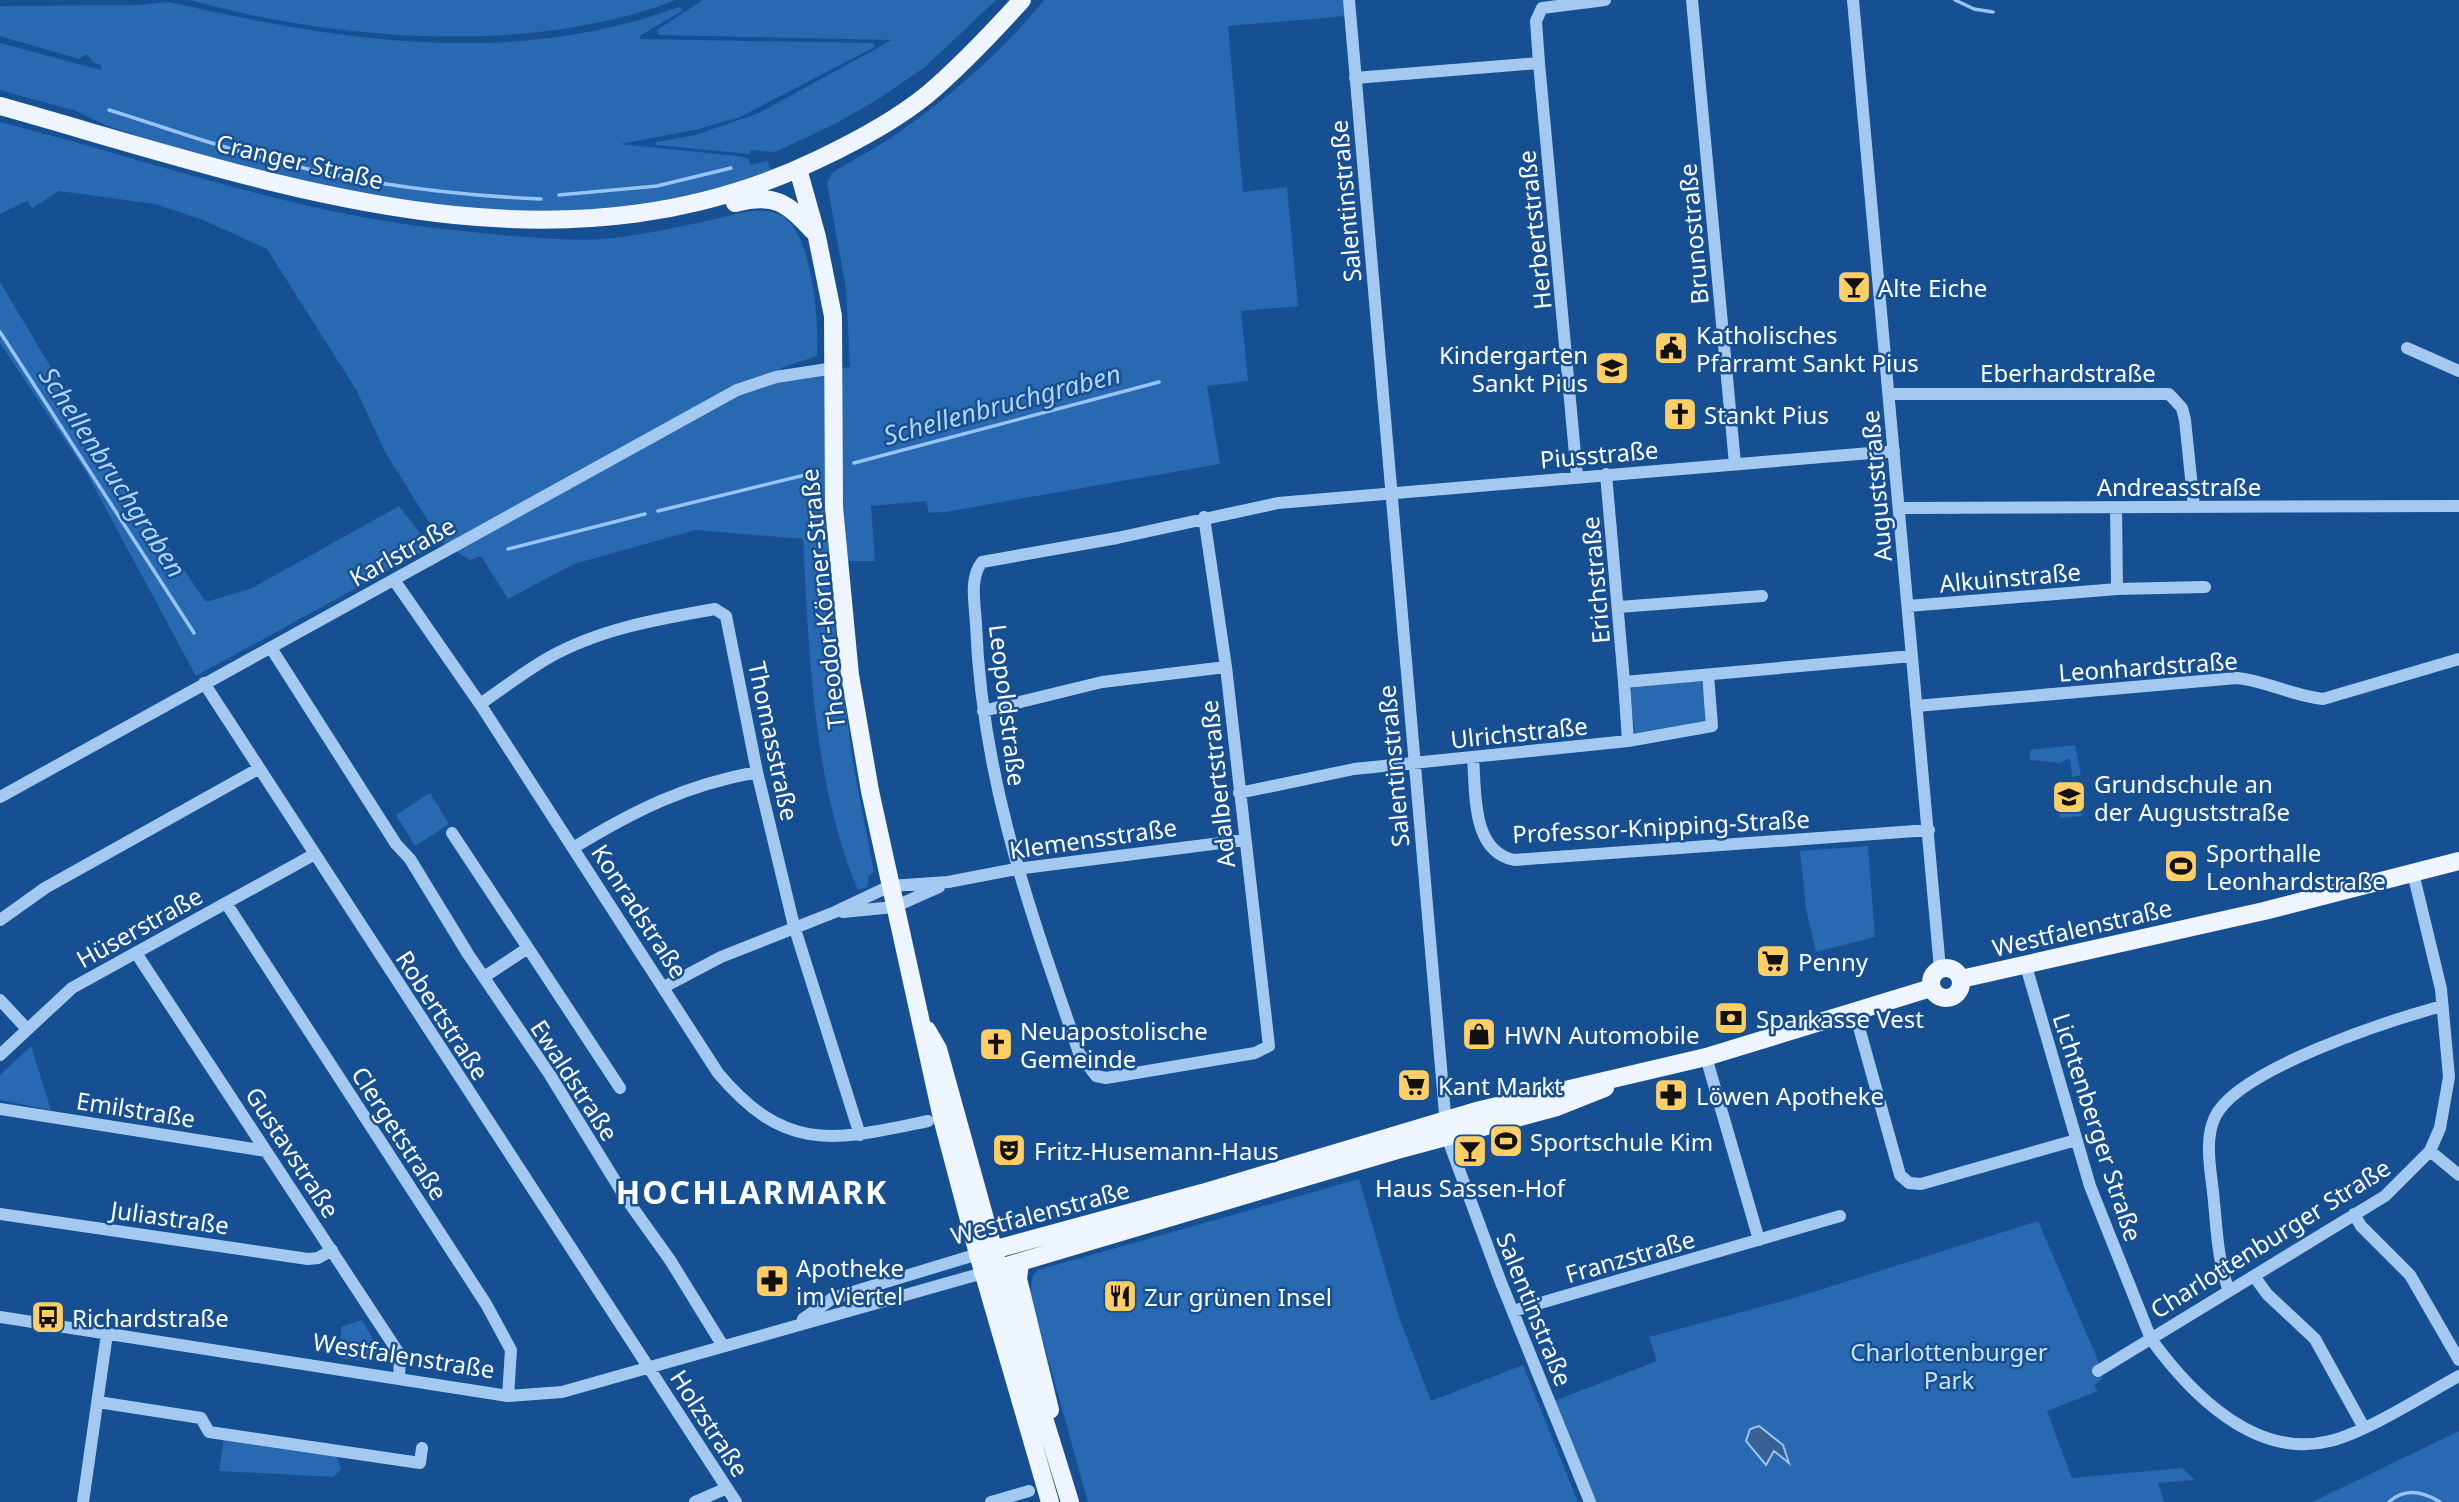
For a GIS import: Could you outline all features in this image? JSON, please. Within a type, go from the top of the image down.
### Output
[{"type":"main road","name":"Cranger Straße","points":[[0,106],[244,175],[370,204],[483,219],[596,220],[705,202],[798,169],[867,135],[926,96],[975,53],[1022,0]]},
{"type":"main road","name":"Theodor-Körner-Straße","points":[[798,169],[817,237],[832,316],[832,477],[850,675],[894,907],[922,1021],[934,1085],[991,1271],[1070,1502]]},
{"type":"main road","name":"Cranger Straße","points":[[596,220],[619,225],[761,197],[795,211],[817,237]]},
{"type":"main road","name":"Westfalenstraße","points":[[991,1271],[1579,1085],[1630,1077],[1706,1057],[1931,988],[1941,998],[1951,998],[1958,992],[1961,979],[2026,966],[2459,861]]},
{"type":"main road","points":[[1931,988],[1933,975],[1940,969],[1952,970],[1961,979]]},
{"type":"main road","name":"Westfalenstraße","points":[[985,1252],[1446,1128]]},
{"type":"main road","name":"Theodor-Körner-Straße","points":[[1020,1262],[1018,1279],[1045,1382],[1061,1472]]},
{"type":"main road","name":"Theodor-Körner-Straße","points":[[991,1271],[1051,1502]]},
{"type":"street","name":"Salentinstraße","points":[[1349,0],[1446,1128],[1513,1311],[1590,1502]]},
{"type":"street","name":"Herbertstraße","points":[[1577,476],[1536,21],[1542,8],[1605,0]]},
{"type":"street","name":"Brunostraße","points":[[1692,0],[1734,464]]},
{"type":"street","name":"Auguststraße","points":[[1853,0],[1940,969]]},
{"type":"street","points":[[1355,78],[1539,63]]},
{"type":"street","points":[[2407,348],[2459,371]]},
{"type":"street","name":"Karlstraße","points":[[0,797],[737,390],[776,377],[834,368]]},
{"type":"street","name":"Eberhardstraße","points":[[1889,394],[2169,394],[2182,408],[2185,420],[2194,507]]},
{"type":"street","name":"Piusstraße","points":[[1391,492],[1894,450]]},
{"type":"street","name":"Erichstraße","points":[[1606,474],[1624,682]]},
{"type":"street","name":"Leopoldstraße","points":[[1269,1046],[1255,1053],[1106,1078],[1096,1076],[1079,1053],[1016,869],[991,766],[978,673],[974,578],[982,562],[1117,538],[1278,503],[1391,492]]},
{"type":"street","name":"Andreasstraße","points":[[1899,508],[2459,506]]},
{"type":"street","name":"Alkuinstraße","points":[[2116,508],[2117,589]]},
{"type":"street","name":"Adalbertstraße","points":[[1204,517],[1226,667],[1269,1046]]},
{"type":"street","name":"Konradstraße","points":[[394,580],[480,704],[718,1073],[742,1101],[776,1124],[828,1138],[860,1135],[928,1121]]},
{"type":"street","name":"Alkuinstraße","points":[[1908,606],[2117,589],[2205,587]]},
{"type":"street","points":[[1619,607],[1762,596]]},
{"type":"street","name":"Thomasstraße","points":[[480,704],[548,658],[596,637],[639,623],[715,609],[726,616],[757,772],[794,926],[860,1135]]},
{"type":"street","name":"Ewaldstraße","points":[[271,648],[589,1135],[625,1197],[670,1261],[723,1346]]},
{"type":"street","points":[[1628,741],[1624,682],[1912,656]]},
{"type":"street","name":"Leonhardstraße","points":[[1916,706],[2237,678],[2259,680],[2306,697],[2323,699],[2459,659]]},
{"type":"street","points":[[983,711],[1102,682],[1226,667]]},
{"type":"street","name":"Ulrichstraße","points":[[1239,793],[1354,769],[1628,741],[1712,726],[1708,675]]},
{"type":"street","name":"Robertstraße","points":[[204,683],[648,1368]]},
{"type":"street","name":"Professor-Knipping-Straße","points":[[1473,758],[1478,811],[1486,842],[1494,851],[1514,860],[1929,830]]},
{"type":"street","points":[[0,920],[45,888],[258,769]]},
{"type":"street","points":[[573,848],[642,808],[677,792],[757,772]]},
{"type":"street","name":"Ewaldstraße","points":[[452,833],[620,1088]]},
{"type":"street","name":"Klemensstraße","points":[[890,886],[948,883],[1016,869],[1244,840]]},
{"type":"street","name":"Hüserstraße","points":[[0,1055],[72,988],[313,855]]},
{"type":"street","name":"Charlottenburger Straße","points":[[2098,1371],[2385,1196],[2430,1151],[2440,1128],[2449,1077],[2442,1006],[2431,939],[2413,873]]},
{"type":"street","name":"Klemensstraße","points":[[835,912],[894,907],[948,883]]},
{"type":"street","points":[[664,987],[721,957],[835,912],[890,886]]},
{"type":"street","name":"Clergetstraße","points":[[226,903],[486,1304],[511,1350],[508,1396]]},
{"type":"street","points":[[484,976],[528,948]]},
{"type":"street","name":"Gustavstraße","points":[[136,953],[400,1355],[399,1379]]},
{"type":"street","name":"Lichtenberger Straße","points":[[2026,966],[2090,1186],[2151,1339],[2221,1414],[2261,1437],[2315,1444],[2343,1437],[2459,1376]]},
{"type":"street","points":[[0,1000],[27,1030]]},
{"type":"street","points":[[2229,1291],[2220,1267],[2209,1138],[2215,1115],[2222,1105],[2246,1085],[2323,1046],[2381,1023],[2442,1006]]},
{"type":"street","points":[[1855,1013],[1900,1175],[1905,1181],[1921,1184],[2076,1140]]},
{"type":"street","points":[[1706,1057],[1759,1240]]},
{"type":"street","name":"Emilstraße","points":[[0,1109],[266,1151]]},
{"type":"street","points":[[2430,1151],[2459,1175]]},
{"type":"street","name":"Juliastraße","points":[[0,1214],[308,1259],[318,1258],[332,1250]]},
{"type":"street","points":[[2354,1214],[2361,1226],[2410,1275],[2459,1360]]},
{"type":"street","name":"Franzstraße","points":[[1513,1311],[1840,1216]]},
{"type":"street","name":"Westfalenstraße","points":[[795,1325],[833,1298],[985,1252]]},
{"type":"street","name":"Westfalenstraße","points":[[0,1317],[508,1396],[562,1392],[991,1271]]},
{"type":"street","points":[[2254,1276],[2267,1294],[2315,1339],[2363,1426]]},
{"type":"street","points":[[83,1502],[107,1334]]},
{"type":"street","name":"Holzstraße","points":[[648,1368],[736,1502]]},
{"type":"street","points":[[98,1402],[201,1418],[209,1432],[346,1454],[420,1463],[422,1448]]},
{"type":"street","points":[[695,1502],[727,1488]]},
{"type":"street","points":[[991,1502],[1029,1491]]},
{"type":"green space","points":[[190,0],[676,0],[620,18],[560,29],[498,35],[434,36],[370,33],[308,25]]},
{"type":"green space","points":[[703,0],[996,0],[925,67],[880,98],[835,124],[775,152],[750,150],[750,154],[656,145],[656,142],[695,135],[759,113],[892,40],[658,35],[657,30]]},
{"type":"green space","points":[[1044,0],[1345,0],[1346,16],[1228,26],[1243,192],[1287,187],[1298,306],[1241,311],[1248,381],[1207,386],[1220,464],[945,512],[929,513],[926,501],[871,506],[875,561],[826,561],[854,769],[874,872],[869,875],[867,887],[858,890],[831,807],[822,762],[811,672],[803,539],[695,530],[574,564],[508,599],[481,556],[470,560],[441,542],[384,450],[357,391],[267,249],[203,220],[155,204],[59,191],[32,208],[27,201],[0,214],[0,122],[281,199],[395,223],[453,230],[538,238],[603,239],[654,232],[742,213],[769,212],[790,222],[799,237],[811,278],[817,322],[817,356],[781,368],[782,375],[850,367],[846,289],[827,183],[832,173],[892,137],[934,107],[992,56]]},
{"type":"green space","points":[[168,2],[298,28],[361,37],[488,43],[551,38],[615,26],[680,7],[682,11],[641,35],[639,39],[873,43],[875,47],[740,117],[695,130],[620,144],[738,156],[749,159],[750,165],[767,161],[771,170],[705,193],[603,212],[451,210],[296,182],[158,143],[105,125],[76,111],[0,90],[0,43],[101,70],[101,65],[93,62],[87,54],[79,59],[0,36],[0,6],[141,5]]},
{"type":"green space","points":[[0,282],[89,431],[206,602],[252,588],[399,506],[431,547],[196,676],[86,472],[0,343]]},
{"type":"green space","points":[[1701,681],[1707,715],[1705,723],[1635,735],[1630,691],[1635,686]]},
{"type":"green space","points":[[2075,745],[2081,775],[2072,777],[2070,758],[2060,763],[2030,760],[2030,750]]},
{"type":"green space","points":[[2079,784],[2082,816],[2060,818],[2057,787]]},
{"type":"green space","points":[[430,793],[449,824],[415,846],[396,815]]},
{"type":"green space","points":[[1868,846],[1875,937],[1816,952],[1806,909],[1800,851]]},
{"type":"green space","points":[[31,1046],[51,1110],[0,1100],[0,1075]]},
{"type":"green space","points":[[1359,1179],[1399,1317],[1431,1401],[1523,1365],[1578,1502],[1088,1502],[1030,1294],[1033,1275],[1038,1270]]},
{"type":"green space","name":"Charlottenburger Park","points":[[2038,1221],[2098,1360],[2102,1379],[2094,1385],[2098,1391],[2047,1411],[2072,1478],[2182,1468],[2195,1480],[2158,1483],[2164,1502],[1595,1502],[1554,1401],[1657,1361],[1649,1337],[1794,1298]]},
{"type":"green space","points":[[362,1320],[382,1355],[370,1362],[340,1358],[341,1327]]},
{"type":"green space","points":[[2459,1431],[2459,1502],[2312,1502]]},
{"type":"green space","points":[[224,1439],[330,1455],[337,1457],[341,1469],[333,1477],[219,1471]]},
{"type":"shaded area","points":[[1759,1426],[1783,1445],[1789,1463],[1774,1451],[1766,1465],[1746,1441],[1750,1429]]},
{"type":"waterway","points":[[1955,0],[1974,9],[1993,12]]},
{"type":"waterway","points":[[109,110],[238,151],[326,173],[434,190],[541,199]]},
{"type":"waterway","points":[[559,195],[657,186],[731,168]]},
{"type":"waterway","name":"Schellenbruchgraben","points":[[0,332],[194,633]]},
{"type":"waterway","name":"Schellenbruchgraben","points":[[854,463],[1159,382]]},
{"type":"waterway","name":"Schellenbruchgraben","points":[[658,511],[805,475]]},
{"type":"waterway","name":"Schellenbruchgraben","points":[[508,549],[645,514]]},
{"type":"waterway","points":[[2389,1502],[2408,1493],[2428,1496],[2440,1502]]},
{"type":"place","name":"Alte Eiche","points":[[1854,287]]},
{"type":"place","name":"Katholisches Pfarramt Sankt Pius","points":[[1671,348]]},
{"type":"place","name":"Kindergarten Sankt Pius","points":[[1612,368]]},
{"type":"place","name":"Stankt Pius","points":[[1680,414]]},
{"type":"place","name":"Grundschule an der Auguststraße","points":[[2069,797]]},
{"type":"place","name":"Sporthalle Leonhardstraße","points":[[2181,866]]},
{"type":"place","name":"Penny","points":[[1773,961]]},
{"type":"place","name":"Sparkasse Vest","points":[[1731,1018]]},
{"type":"place","name":"HWN Automobile","points":[[1479,1034]]},
{"type":"place","name":"Neuapostolische Gemeinde","points":[[996,1044]]},
{"type":"place","name":"Kant Markt","points":[[1414,1085]]},
{"type":"place","name":"Löwen Apotheke","points":[[1671,1095]]},
{"type":"place","name":"Sportschule Kim","points":[[1506,1141]]},
{"type":"place","name":"Fritz-Husemann-Haus","points":[[1009,1150]]},
{"type":"place","name":"Haus Sassen-Hof","points":[[1470,1151]]},
{"type":"place","name":"Apotheke im Viertel","points":[[772,1281]]},
{"type":"place","name":"Zur grünen Insel","points":[[1120,1296]]},
{"type":"place","name":"Richardstraße","points":[[48,1317]]},
{"type":"district","name":"HOCHLARMARK","points":[[752,1191]]}]
